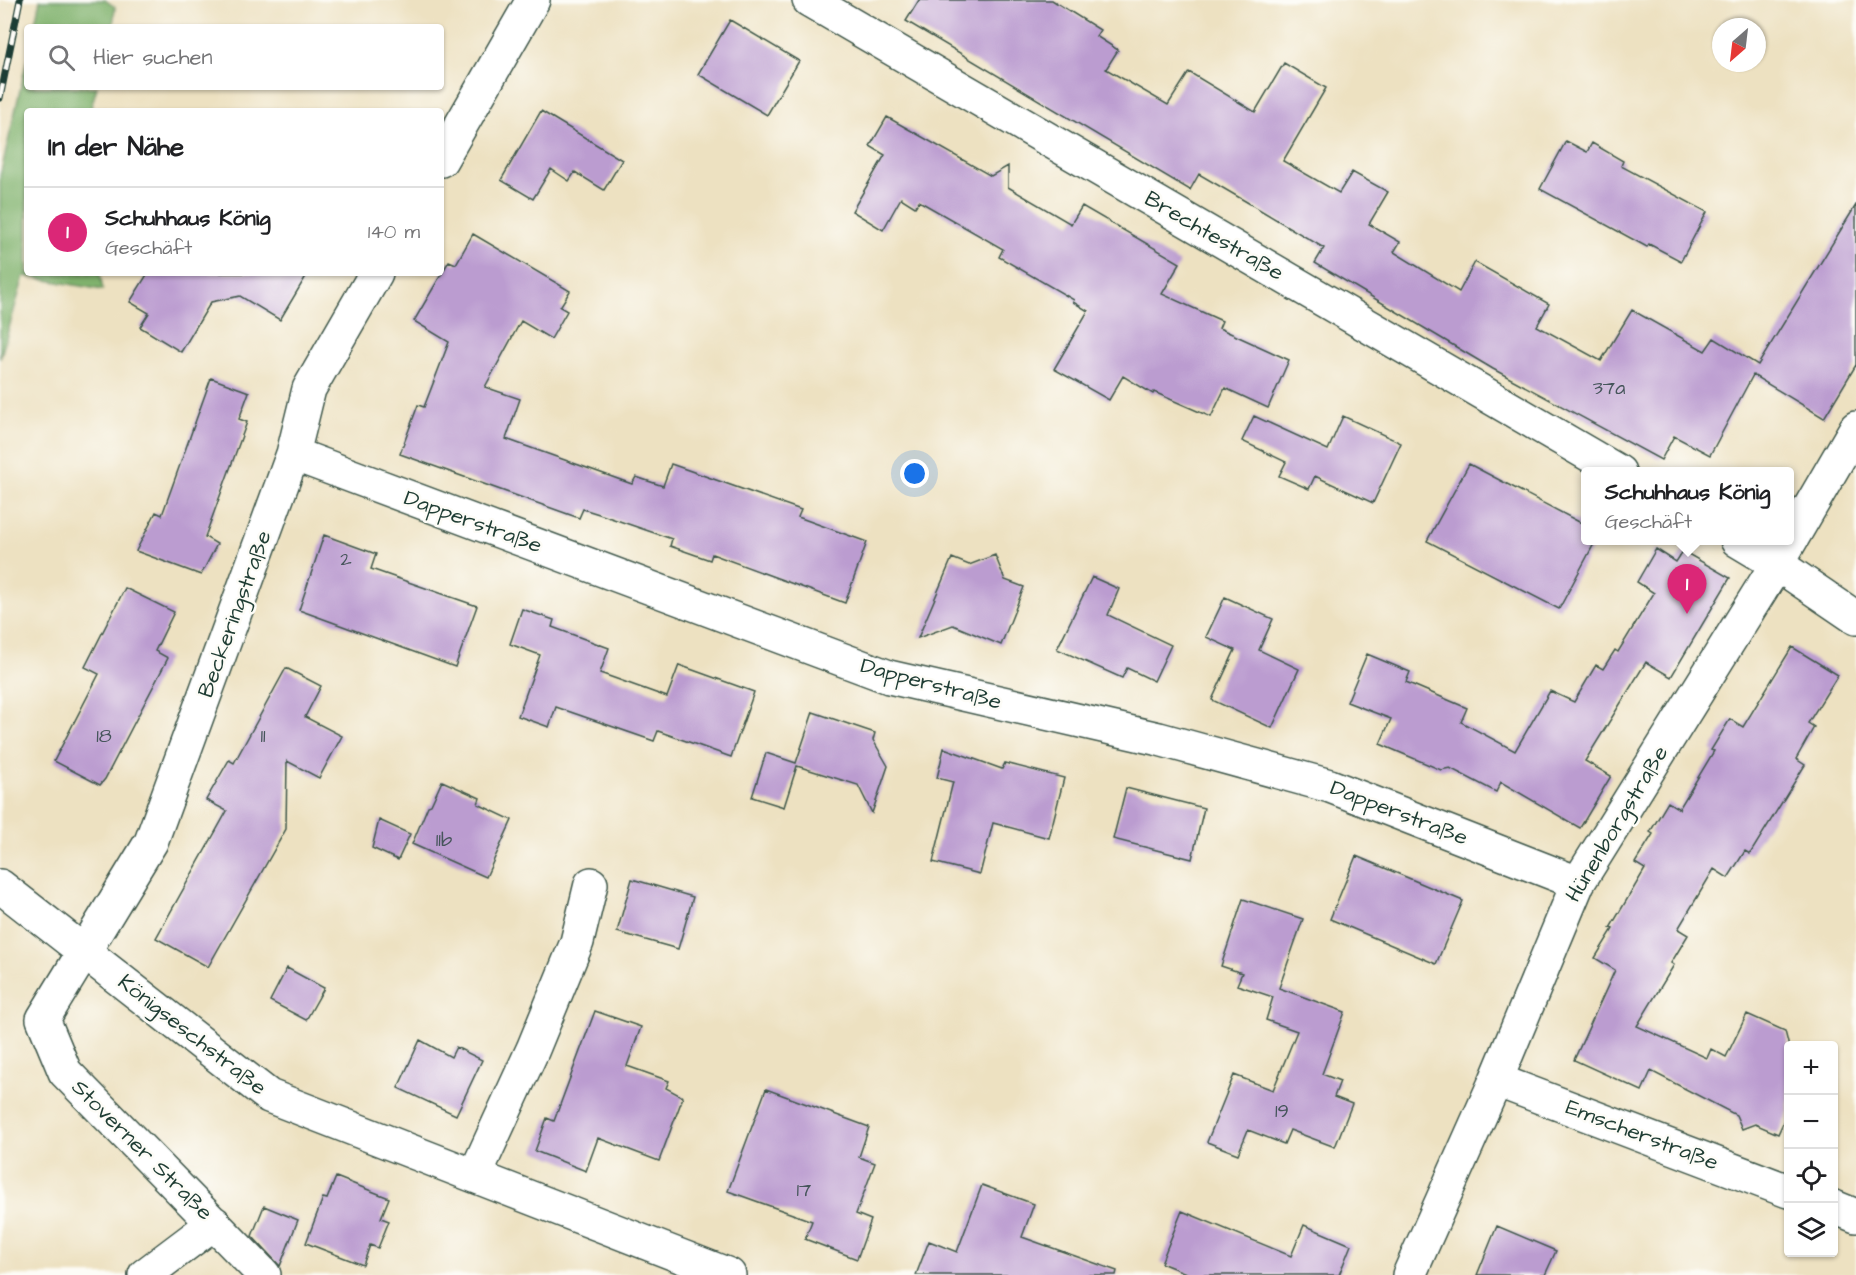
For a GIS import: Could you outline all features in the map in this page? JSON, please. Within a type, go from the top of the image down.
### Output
[{"type":"street","points":[[444,155],[533,0]]},
{"type":"street","name":"Brechtestraße","points":[[809,0],[1612,467]]},
{"type":"street","name":"Beckeringstraße","points":[[83,950],[151,843],[293,454],[309,389],[374,276]]},
{"type":"street","name":"Hünenborgstraße","points":[[1794,535],[1856,428]]},
{"type":"street","name":"Dapperstraße","points":[[293,454],[889,677],[1159,739],[1330,786],[1578,883]]},
{"type":"street","points":[[1745,545],[1856,618]]},
{"type":"street","name":"Hünenborgstraße","points":[[1409,1275],[1496,1080],[1578,883],[1788,545]]},
{"type":"street","points":[[475,1175],[533,1048],[577,942],[591,884]]},
{"type":"street","name":"Königseschstraße","points":[[0,886],[269,1096],[729,1275]]},
{"type":"street","name":"Stoverner Straße","points":[[83,950],[43,1019],[65,1072],[264,1275]]},
{"type":"street","name":"Emscherstraße","points":[[1496,1080],[1784,1189]]},
{"type":"street","points":[[1838,1210],[1856,1216]]},
{"type":"street","points":[[145,1275],[213,1223]]},
{"type":"green space","points":[[40,0],[105,0],[115,7],[113,24],[35,24]]},
{"type":"green space","points":[[24,73],[24,90],[96,90],[91,108],[24,108],[24,276],[0,359],[0,176]]},
{"type":"green space","points":[[24,276],[101,276],[103,290]]},
{"type":"building","points":[[919,0],[1052,0],[1100,30],[1096,36],[1118,50],[1106,69],[1168,105],[1189,72],[1255,112],[1284,63],[1326,88],[1283,161],[1339,193],[1352,172],[1388,192],[1369,224],[1400,242],[1394,252],[1459,292],[1475,262],[1549,304],[1537,326],[1601,361],[1632,310],[1705,351],[1714,338],[1758,365],[1856,205],[1856,365],[1824,418],[1753,375],[1710,455],[1674,436],[1661,460],[1493,369],[1315,263],[1324,248],[1199,174],[1190,190],[906,21]]},
{"type":"building","points":[[730,20],[799,61],[767,115],[698,74]]},
{"type":"building","points":[[541,111],[622,160],[604,190],[575,172],[569,181],[551,169],[533,199],[501,180]]},
{"type":"building","points":[[887,117],[991,176],[1008,166],[1008,187],[1071,224],[1082,206],[1180,263],[1162,294],[1222,321],[1219,328],[1289,360],[1268,408],[1225,388],[1211,417],[1154,392],[1153,394],[1123,376],[1109,400],[1054,369],[1088,311],[1073,302],[1074,300],[999,257],[1003,249],[919,201],[915,207],[901,198],[883,230],[852,211],[885,155],[870,146]]},
{"type":"building","points":[[1566,141],[1587,152],[1592,143],[1623,161],[1621,166],[1707,212],[1681,261],[1649,244],[1647,247],[1540,189]]},
{"type":"building","points":[[473,234],[570,291],[560,307],[567,311],[551,339],[521,321],[485,387],[520,399],[506,439],[632,484],[636,477],[663,486],[671,464],[801,510],[798,517],[867,542],[845,603],[712,554],[710,560],[670,546],[672,539],[599,514],[583,509],[579,518],[400,454],[418,405],[424,407],[449,342],[414,321],[440,276],[444,276],[444,270],[449,261],[456,264]]},
{"type":"building","points":[[146,276],[306,276],[280,320],[240,296],[211,302],[181,352],[140,327],[149,313],[130,302]]},
{"type":"building","points":[[211,378],[249,392],[239,419],[247,422],[205,537],[217,544],[201,575],[136,551],[156,512],[162,515]]},
{"type":"building","points":[[1254,416],[1328,450],[1343,416],[1401,443],[1373,503],[1315,476],[1309,489],[1279,476],[1286,462],[1242,441]]},
{"type":"building","points":[[1469,464],[1581,523],[1581,545],[1593,545],[1559,609],[1427,541]]},
{"type":"building","points":[[324,535],[376,554],[371,569],[477,606],[455,667],[299,610]]},
{"type":"building","points":[[1656,549],[1676,562],[1683,551],[1730,578],[1671,677],[1646,662],[1585,761],[1611,776],[1580,828],[1501,782],[1496,792],[1450,768],[1441,770],[1380,744],[1391,719],[1347,702],[1367,654],[1410,672],[1406,682],[1467,708],[1461,722],[1515,751],[1550,691],[1574,702],[1596,665],[1603,669],[1615,650],[1618,652],[1654,593],[1637,582]]},
{"type":"building","points":[[995,555],[1005,580],[1024,587],[1001,645],[953,625],[918,638],[952,558],[969,565]]},
{"type":"building","points":[[1092,577],[1119,589],[1108,615],[1171,645],[1154,681],[1127,668],[1122,678],[1057,649]]},
{"type":"building","points":[[125,588],[174,612],[155,651],[168,658],[100,785],[54,761],[99,674],[85,667]]},
{"type":"building","points":[[1225,597],[1273,619],[1259,650],[1299,669],[1272,728],[1212,700],[1235,650],[1206,637]]},
{"type":"building","points":[[522,609],[554,620],[552,627],[609,648],[600,673],[667,697],[679,665],[754,692],[731,757],[658,731],[654,741],[556,707],[549,727],[518,716],[540,655],[510,644]]},
{"type":"building","points":[[1792,647],[1838,675],[1808,723],[1814,727],[1796,759],[1805,765],[1750,854],[1745,851],[1728,878],[1714,869],[1678,929],[1688,935],[1671,963],[1674,965],[1637,1026],[1707,1058],[1711,1049],[1726,1057],[1747,1014],[1785,1031],[1788,1041],[1784,1041],[1784,1121],[1778,1134],[1755,1124],[1742,1129],[1736,1115],[1651,1071],[1642,1091],[1574,1060],[1615,970],[1595,958],[1645,869],[1635,863],[1653,834],[1650,832],[1668,802],[1679,809],[1714,751],[1711,750],[1730,719],[1743,727]]},
{"type":"building","points":[[286,668],[321,686],[305,717],[342,736],[319,778],[287,761],[286,829],[208,967],[156,938],[227,811],[206,800],[229,760],[234,763]]},
{"type":"building","points":[[813,712],[875,733],[873,740],[888,766],[872,813],[858,785],[797,766],[784,807],[752,797],[766,753],[796,763]]},
{"type":"building","points":[[944,748],[1002,769],[1005,763],[1064,778],[1049,838],[993,823],[980,874],[933,862],[953,782],[937,778]]},
{"type":"building","points":[[442,781],[480,798],[478,804],[512,820],[486,877],[412,844],[428,806],[431,805]]},
{"type":"building","points":[[1126,788],[1204,808],[1192,859],[1113,839]]},
{"type":"building","points":[[379,820],[410,834],[398,860],[372,848]]},
{"type":"building","points":[[1356,856],[1463,901],[1436,964],[1330,919]]},
{"type":"building","points":[[632,879],[693,897],[678,949],[617,932]]},
{"type":"building","points":[[1243,899],[1303,919],[1279,988],[1345,1012],[1322,1074],[1340,1081],[1334,1097],[1352,1104],[1335,1147],[1290,1130],[1284,1144],[1248,1130],[1238,1154],[1207,1142],[1234,1075],[1273,1090],[1297,1031],[1266,1020],[1273,997],[1237,985],[1242,973],[1221,966]]},
{"type":"building","points":[[287,968],[324,988],[306,1020],[270,1001]]},
{"type":"building","points":[[595,1011],[641,1027],[627,1066],[669,1081],[666,1088],[683,1097],[659,1161],[598,1138],[586,1171],[535,1151],[547,1118],[554,1121]]},
{"type":"building","points":[[420,1040],[451,1057],[456,1047],[482,1060],[456,1115],[398,1088]]},
{"type":"building","points":[[766,1089],[869,1127],[859,1157],[875,1163],[856,1214],[871,1220],[857,1259],[805,1239],[812,1221],[728,1191]]},
{"type":"building","points":[[336,1177],[389,1198],[381,1218],[389,1221],[378,1248],[370,1245],[363,1265],[306,1243],[323,1198],[327,1199]]},
{"type":"building","points":[[982,1185],[1034,1204],[1022,1237],[1117,1271],[1116,1275],[916,1275],[929,1241],[957,1252]]},
{"type":"building","points":[[264,1206],[298,1220],[280,1266],[252,1236]]},
{"type":"building","points":[[1182,1211],[1291,1256],[1304,1225],[1351,1245],[1339,1275],[1191,1275],[1161,1263]]},
{"type":"building","points":[[1497,1226],[1556,1251],[1545,1275],[1477,1275]]},
{"type":"railway","points":[[0,98],[20,0]]},
{"type":"place","name":"Schuhhaus König","points":[[1687,614]]}]
